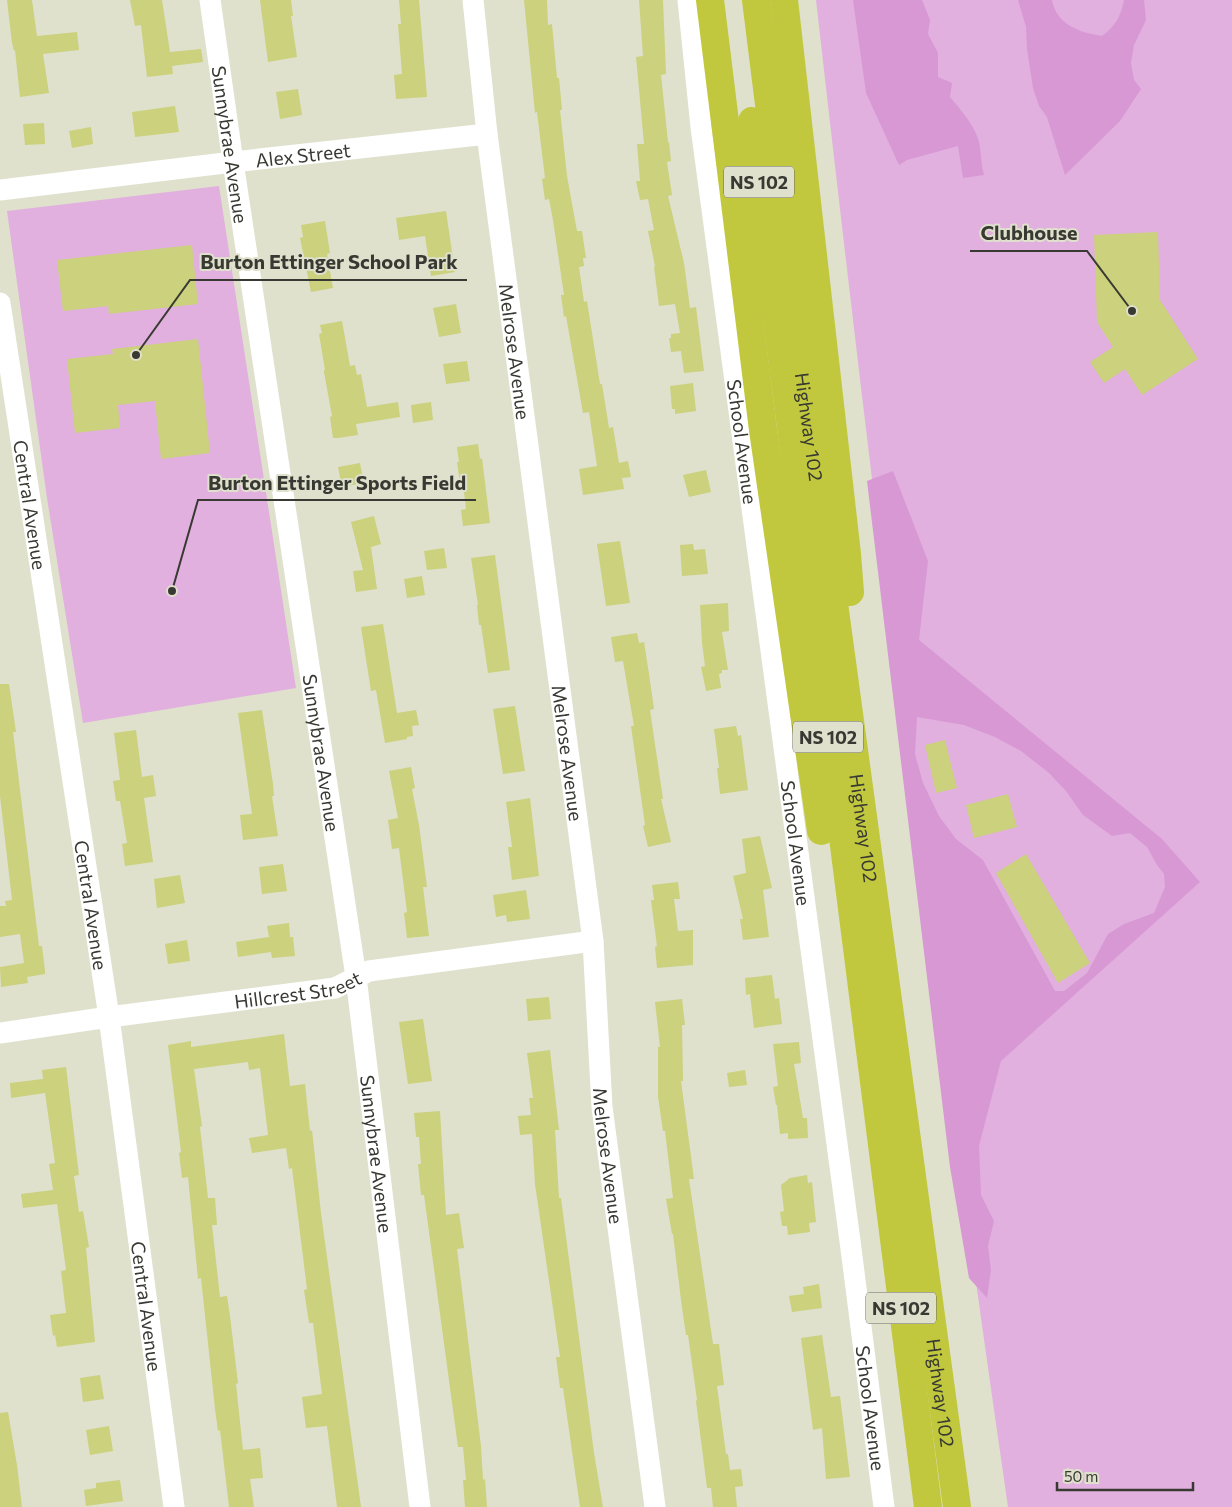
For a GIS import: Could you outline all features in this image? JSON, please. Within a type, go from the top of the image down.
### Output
[{"type":"highway","points":[[710,0],[763,430],[840,960],[875,1110]]},
{"type":"highway","name":"Highway 102","points":[[738,0],[780,364],[875,1110],[928,1507]]},
{"type":"highway","name":"Highway 102","points":[[756,0],[801,360],[957,1507]]},
{"type":"highway","points":[[784,0],[847,554],[867,838]]},
{"type":"street","name":"Sunnybrae Avenue","points":[[210,0],[356,977],[420,1507]]},
{"type":"street","name":"Melrose Avenue","points":[[473,0],[487,134],[593,941],[602,1107],[655,1507]]},
{"type":"street","name":"School Avenue","points":[[688,0],[702,137],[849,1231],[884,1507]]},
{"type":"street","name":"Alex Street","points":[[0,190],[487,134]]},
{"type":"street","name":"Central Avenue","points":[[0,303],[109,1017],[174,1507]]},
{"type":"street","name":"Hillcrest Street","points":[[0,1033],[335,988],[369,971],[593,941]]},
{"type":"shaded area","points":[[816,0],[1232,0],[1232,1507],[1008,1507],[930,943],[860,377]]},
{"type":"shaded area","points":[[853,0],[922,0],[930,20],[928,34],[938,53],[938,77],[952,83],[950,97],[975,131],[980,145],[984,175],[963,178],[958,146],[907,160],[899,165],[866,93]]},
{"type":"shaded area","points":[[1018,0],[1052,0],[1058,15],[1070,26],[1102,36],[1117,21],[1124,0],[1144,0],[1146,20],[1134,45],[1131,63],[1134,80],[1141,89],[1120,121],[1065,175],[1047,117],[1039,106],[1033,88],[1027,49],[1026,27]]},
{"type":"shaded area","points":[[219,186],[296,688],[83,723],[47,498],[7,211]]},
{"type":"shaded area","points":[[893,471],[928,561],[919,640],[1162,839],[1200,882],[1001,1061],[979,1146],[981,1195],[994,1221],[988,1246],[991,1270],[987,1298],[969,1278],[950,1167],[867,481]],"holes":[[[917,717],[964,725],[995,737],[1021,751],[1049,773],[1066,791],[1083,815],[1112,836],[1130,833],[1147,847],[1164,874],[1165,887],[1154,913],[1124,924],[1108,934],[1087,973],[1064,991],[1055,991],[983,860],[956,839],[939,816],[923,783],[915,754]]]},
{"type":"building","points":[[7,0],[32,0],[37,36],[77,32],[79,50],[43,54],[49,93],[20,97]]},
{"type":"building","points":[[130,0],[162,0],[170,52],[201,49],[203,62],[172,66],[173,74],[147,77],[141,25],[135,26]]},
{"type":"building","points":[[260,0],[291,0],[293,16],[291,16],[297,57],[268,62]]},
{"type":"building","points":[[399,0],[419,0],[427,97],[396,99],[394,75],[402,74],[398,24],[401,24]]},
{"type":"building","points":[[524,0],[547,0],[548,25],[552,24],[557,78],[559,78],[562,110],[560,110],[567,176],[577,231],[582,231],[586,258],[583,258],[584,266],[579,267],[584,302],[587,301],[609,428],[613,427],[619,463],[628,461],[631,477],[622,478],[624,489],[583,495],[579,469],[597,466],[589,412],[583,413],[566,316],[564,317],[561,295],[564,295],[549,199],[545,200],[542,179],[545,178],[537,112],[535,113]]},
{"type":"building","points":[[639,0],[663,0],[666,74],[661,75],[671,161],[667,162],[672,195],[668,196],[684,263],[690,308],[696,307],[704,371],[684,373],[681,351],[671,352],[669,338],[671,338],[671,334],[680,333],[675,304],[659,306],[655,266],[648,231],[654,230],[648,199],[640,200],[636,181],[640,181],[637,144],[644,144],[636,57],[643,56]]},
{"type":"building","points":[[298,89],[302,115],[280,119],[276,92]]},
{"type":"building","points":[[175,106],[179,132],[135,137],[132,112]]},
{"type":"building","points":[[44,123],[45,144],[25,145],[23,124]]},
{"type":"building","points":[[91,127],[93,144],[72,148],[69,131]]},
{"type":"building","points":[[446,211],[455,272],[431,276],[425,236],[399,240],[396,218]]},
{"type":"building","points":[[325,221],[330,253],[327,254],[333,288],[311,292],[300,238],[303,237],[301,225]]},
{"type":"building","points":[[1158,232],[1160,300],[1198,359],[1142,395],[1125,369],[1104,383],[1090,362],[1113,347],[1097,322],[1094,235]]},
{"type":"building","points":[[192,245],[198,304],[109,314],[108,306],[63,311],[57,260]]},
{"type":"building","points":[[456,304],[461,333],[439,337],[433,308]]},
{"type":"building","points":[[342,321],[350,366],[355,365],[357,375],[361,374],[367,407],[398,402],[400,417],[356,424],[358,435],[333,438],[330,417],[332,416],[319,334],[322,333],[320,325]]},
{"type":"building","points":[[198,339],[210,453],[161,459],[155,401],[118,405],[120,428],[75,433],[67,359],[113,354],[112,349]]},
{"type":"building","points":[[467,361],[470,381],[446,384],[443,364]]},
{"type":"building","points":[[693,383],[696,411],[675,414],[675,409],[672,409],[670,386]]},
{"type":"building","points":[[431,402],[433,420],[413,423],[411,405]]},
{"type":"building","points":[[478,444],[480,459],[482,458],[490,523],[463,526],[461,510],[466,509],[463,483],[460,483],[457,447]]},
{"type":"building","points":[[360,463],[364,483],[342,487],[338,467]]},
{"type":"building","points":[[706,470],[711,492],[689,497],[683,475]]},
{"type":"building","points":[[374,516],[381,544],[371,547],[377,589],[356,592],[353,571],[363,570],[351,522]]},
{"type":"building","points":[[620,541],[630,603],[606,606],[597,544]]},
{"type":"building","points":[[693,544],[694,550],[705,549],[708,574],[682,576],[680,545]]},
{"type":"building","points":[[444,548],[447,568],[427,570],[424,551]]},
{"type":"building","points":[[495,555],[510,670],[488,673],[481,625],[479,625],[471,558]]},
{"type":"building","points":[[422,576],[425,595],[407,598],[404,579]]},
{"type":"building","points":[[728,603],[729,631],[722,632],[728,670],[722,670],[722,673],[719,674],[721,688],[706,691],[701,667],[705,666],[700,605]]},
{"type":"building","points":[[383,624],[397,713],[416,710],[419,725],[412,726],[413,736],[385,743],[376,690],[371,691],[361,627]]},
{"type":"building","points":[[637,633],[639,643],[644,642],[654,709],[650,710],[663,799],[661,799],[671,842],[648,847],[643,826],[645,825],[631,726],[634,726],[623,661],[615,662],[611,637]]},
{"type":"building","points":[[0,684],[9,684],[39,946],[42,946],[45,971],[45,974],[27,977],[28,983],[1,987],[0,967],[24,963],[20,934],[0,937],[0,906],[6,906],[5,901],[12,900],[0,796]]},
{"type":"building","points":[[515,706],[525,771],[503,774],[493,709]]},
{"type":"building","points":[[262,710],[273,784],[274,796],[272,796],[278,836],[243,840],[240,815],[252,814],[238,713]]},
{"type":"building","points":[[736,726],[738,736],[741,735],[748,790],[720,794],[714,729]]},
{"type":"building","points":[[136,730],[142,777],[153,775],[156,796],[144,798],[153,862],[125,866],[122,844],[127,843],[120,801],[116,801],[113,781],[120,780],[114,733]]},
{"type":"building","points":[[945,740],[957,788],[936,793],[925,745]]},
{"type":"building","points":[[411,767],[415,788],[412,789],[427,887],[423,887],[429,936],[407,938],[404,913],[407,912],[399,848],[392,849],[388,820],[398,818],[389,771]]},
{"type":"building","points":[[1008,794],[1017,827],[974,838],[966,805]]},
{"type":"building","points":[[530,798],[539,876],[512,880],[508,847],[512,847],[506,802]]},
{"type":"building","points":[[760,836],[772,888],[763,890],[769,937],[743,940],[740,919],[743,919],[733,876],[746,873],[742,839]]},
{"type":"building","points":[[1026,854],[1090,963],[1058,983],[996,873]]},
{"type":"building","points":[[283,864],[287,891],[262,894],[259,867]]},
{"type":"building","points":[[180,875],[185,903],[157,908],[154,879]]},
{"type":"building","points":[[678,882],[680,899],[674,899],[678,931],[693,930],[693,965],[657,968],[655,947],[657,946],[651,900],[654,900],[652,885]]},
{"type":"building","points":[[526,890],[530,919],[507,922],[506,915],[496,917],[493,895]]},
{"type":"building","points":[[289,923],[290,937],[293,937],[295,956],[272,958],[271,952],[238,957],[236,942],[269,937],[267,926]]},
{"type":"building","points":[[187,940],[190,961],[168,964],[165,944]]},
{"type":"building","points":[[772,975],[775,999],[779,998],[782,1024],[754,1028],[750,994],[746,995],[745,978]]},
{"type":"building","points":[[549,997],[551,1019],[528,1021],[526,999]]},
{"type":"building","points":[[682,999],[685,1025],[682,1025],[683,1081],[681,1081],[694,1179],[689,1179],[713,1344],[719,1344],[724,1385],[717,1386],[726,1454],[728,1454],[730,1470],[741,1469],[743,1486],[735,1487],[737,1507],[713,1507],[711,1488],[707,1488],[688,1335],[686,1335],[673,1234],[666,1199],[673,1198],[665,1131],[663,1131],[658,1097],[658,1047],[660,1047],[655,1002]]},
{"type":"building","points":[[423,1019],[432,1081],[408,1084],[399,1022]]},
{"type":"building","points":[[284,1034],[290,1086],[305,1084],[361,1507],[337,1507],[327,1426],[306,1428],[302,1397],[322,1394],[313,1323],[309,1323],[304,1290],[307,1289],[292,1168],[289,1169],[286,1148],[252,1153],[249,1138],[268,1135],[260,1068],[249,1070],[248,1062],[194,1069],[202,1126],[200,1127],[208,1198],[215,1198],[217,1225],[212,1225],[220,1297],[227,1296],[238,1383],[236,1384],[243,1450],[260,1448],[263,1478],[250,1479],[254,1507],[229,1507],[220,1430],[218,1431],[215,1409],[201,1278],[198,1279],[188,1177],[182,1178],[179,1153],[181,1152],[168,1045],[191,1041],[191,1047]]},
{"type":"building","points":[[799,1042],[801,1063],[794,1064],[803,1118],[807,1118],[808,1138],[788,1139],[788,1133],[780,1134],[773,1087],[778,1086],[773,1044]]},
{"type":"building","points":[[550,1050],[559,1130],[555,1130],[559,1198],[561,1198],[594,1453],[603,1507],[580,1507],[563,1388],[560,1388],[556,1357],[560,1357],[535,1184],[532,1134],[520,1135],[518,1116],[531,1115],[529,1098],[533,1098],[527,1053]]},
{"type":"building","points":[[66,1067],[79,1175],[74,1176],[79,1212],[83,1211],[89,1247],[86,1248],[95,1342],[57,1347],[55,1335],[53,1336],[50,1315],[66,1313],[61,1271],[66,1270],[57,1204],[23,1208],[21,1194],[53,1190],[49,1164],[55,1163],[45,1093],[11,1098],[10,1083],[43,1079],[42,1070]]},
{"type":"building","points":[[745,1070],[747,1085],[729,1087],[727,1073]]},
{"type":"building","points":[[440,1111],[446,1215],[459,1213],[464,1248],[457,1249],[487,1507],[465,1507],[463,1480],[466,1480],[463,1447],[458,1447],[424,1195],[421,1195],[418,1164],[421,1164],[419,1137],[416,1137],[414,1113]]},
{"type":"building","points":[[807,1175],[808,1183],[812,1182],[816,1222],[809,1223],[810,1232],[788,1235],[787,1226],[782,1226],[780,1212],[784,1211],[781,1185],[790,1178]]},
{"type":"building","points":[[819,1284],[822,1308],[792,1312],[789,1296],[804,1294],[803,1287]]},
{"type":"building","points":[[822,1335],[831,1397],[840,1396],[850,1477],[826,1479],[822,1428],[813,1430],[801,1338]]},
{"type":"building","points":[[100,1375],[104,1399],[83,1402],[80,1378]]},
{"type":"building","points":[[8,1412],[22,1507],[0,1507],[0,1413]]},
{"type":"building","points":[[109,1426],[113,1451],[90,1455],[86,1430]]},
{"type":"building","points":[[120,1480],[123,1501],[86,1506],[84,1490],[96,1488],[96,1483]]},
{"type":"place","name":"Clubhouse","points":[[1132,311]]},
{"type":"place","name":"Burton Ettinger School Park","points":[[136,355]]},
{"type":"place","name":"Burton Ettinger Sports Field","points":[[172,591]]}]
